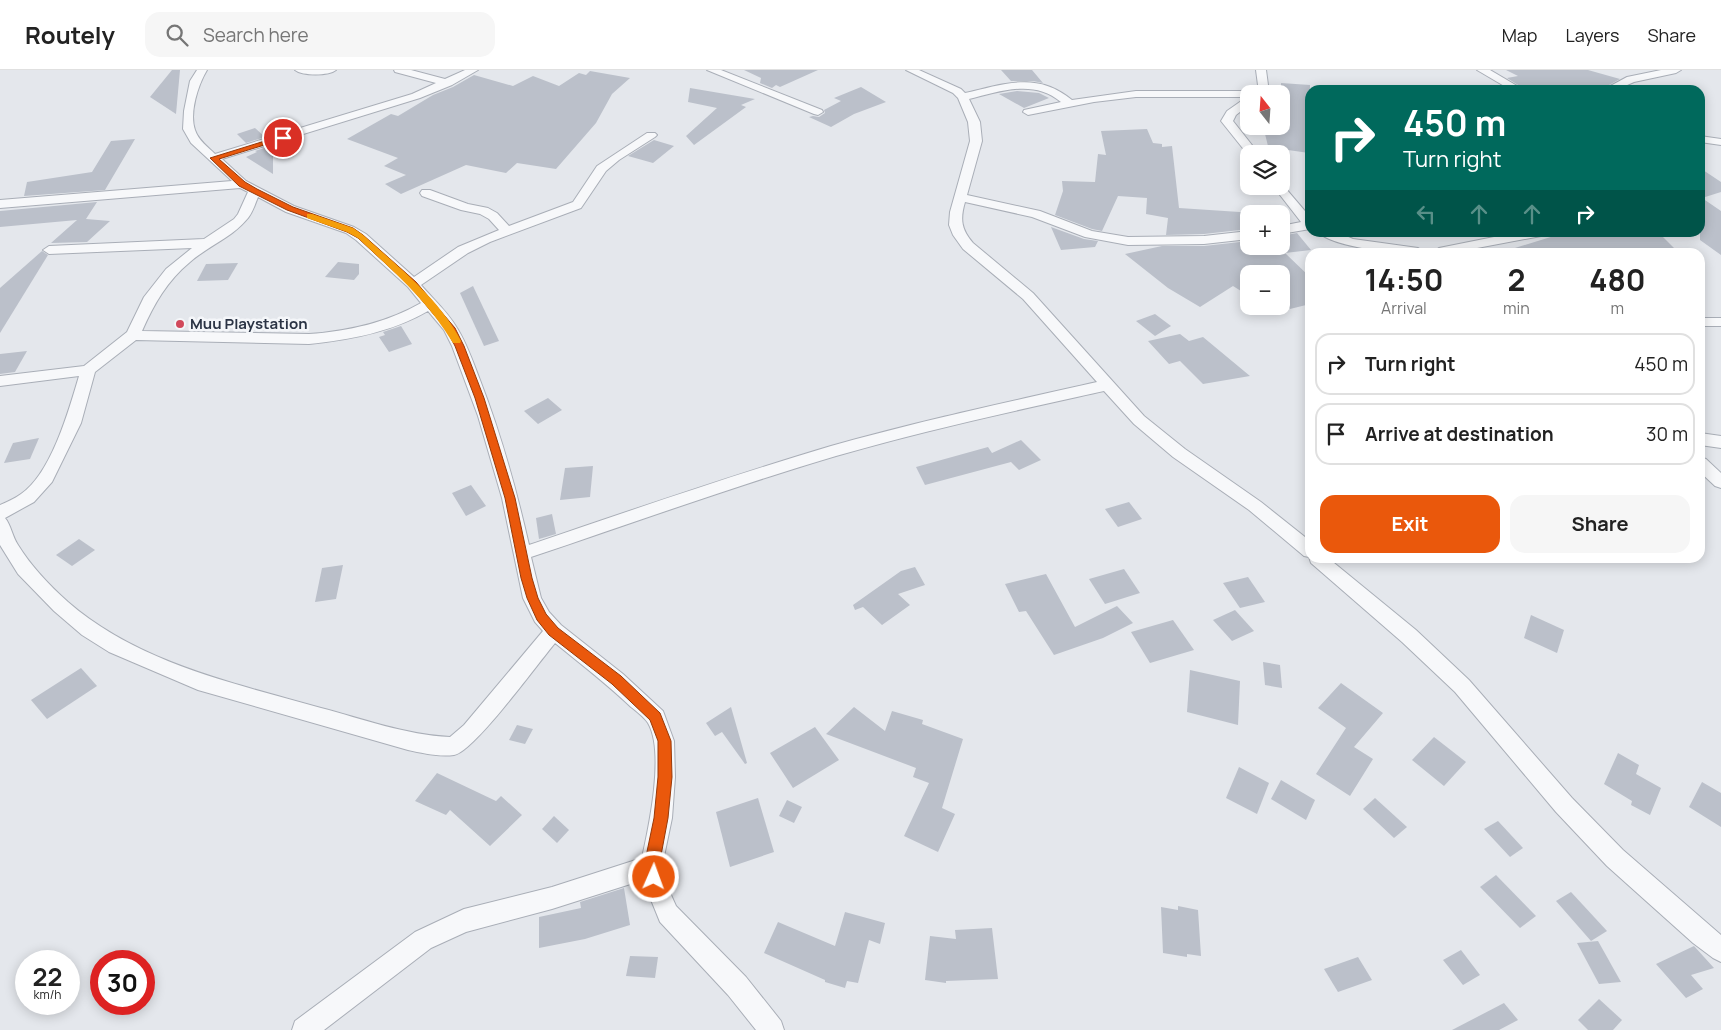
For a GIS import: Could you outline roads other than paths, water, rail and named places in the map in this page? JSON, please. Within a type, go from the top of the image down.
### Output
[{"type":"street","points":[[202,70],[196,81],[189,111],[189,129],[195,141],[248,187],[290,209],[350,230],[360,237],[413,284],[431,303],[450,328],[473,380],[510,498],[532,598],[542,617],[554,631],[616,680],[656,717],[664,741],[665,777],[661,818],[652,866],[656,888],[668,914],[737,986],[772,1030]]},
{"type":"street","points":[[300,70],[331,70]]},
{"type":"street","points":[[399,70],[448,83]]},
{"type":"street","points":[[214,158],[392,104],[448,83],[473,70]]},
{"type":"street","points":[[712,70],[818,112]]},
{"type":"street","points":[[911,70],[949,86],[963,97],[974,122],[977,133],[962,197],[956,212],[955,225],[959,235],[974,251],[1028,296],[1139,420],[1157,436],[1255,506],[1305,547]]},
{"type":"street","points":[[927,77],[938,70]]},
{"type":"street","points":[[1262,70],[1263,85]]},
{"type":"street","points":[[1482,70],[1510,85]]},
{"type":"street","points":[[1618,85],[1631,79],[1676,70]]},
{"type":"street","points":[[963,97],[1032,84],[1044,86],[1057,92],[1070,104]]},
{"type":"street","points":[[1028,112],[1136,94],[1240,94]]},
{"type":"street","points":[[1240,106],[1231,113],[1227,121],[1246,145]]},
{"type":"street","points":[[413,284],[463,250],[506,230],[577,205],[584,199],[597,174],[616,157],[651,135]]},
{"type":"street","points":[[1705,140],[1721,142]]},
{"type":"street","points":[[0,204],[248,187]]},
{"type":"street","points":[[0,513],[28,498],[46,478],[73,423],[88,370],[97,361],[133,335],[149,300],[162,281],[186,258],[238,222],[244,215],[248,187]]},
{"type":"street","points":[[426,193],[465,207],[484,211],[493,216],[506,230]]},
{"type":"street","points":[[1286,195],[1305,219]]},
{"type":"street","points":[[962,197],[1036,214],[1089,234],[1128,241],[1204,240],[1240,236]]},
{"type":"street","points":[[1290,228],[1305,225]]},
{"type":"street","points":[[1337,237],[1350,242],[1391,248]]},
{"type":"street","points":[[1459,248],[1515,237]]},
{"type":"street","points":[[48,250],[209,243]]},
{"type":"street","points":[[133,335],[309,339],[337,337],[361,333],[393,322],[417,312],[431,303]]},
{"type":"street","points":[[1705,322],[1721,322]]},
{"type":"street","points":[[0,381],[88,370]]},
{"type":"street","points":[[521,554],[742,480],[844,449],[968,416],[1107,385]]},
{"type":"street","points":[[1705,440],[1721,442]]},
{"type":"street","points":[[1705,468],[1721,482]]},
{"type":"street","points":[[0,523],[8,544],[24,569],[60,606],[89,630],[116,646],[198,682],[408,741],[430,745],[454,746],[471,731],[554,631]]},
{"type":"street","points":[[1323,563],[1409,636],[1462,686],[1564,805],[1615,858],[1701,935],[1721,950]]},
{"type":"street","points":[[304,1030],[341,1000],[431,936],[464,921],[552,898],[652,866]]},
{"type":"place","name":"Muu Playstation","points":[[180,324]]}]
